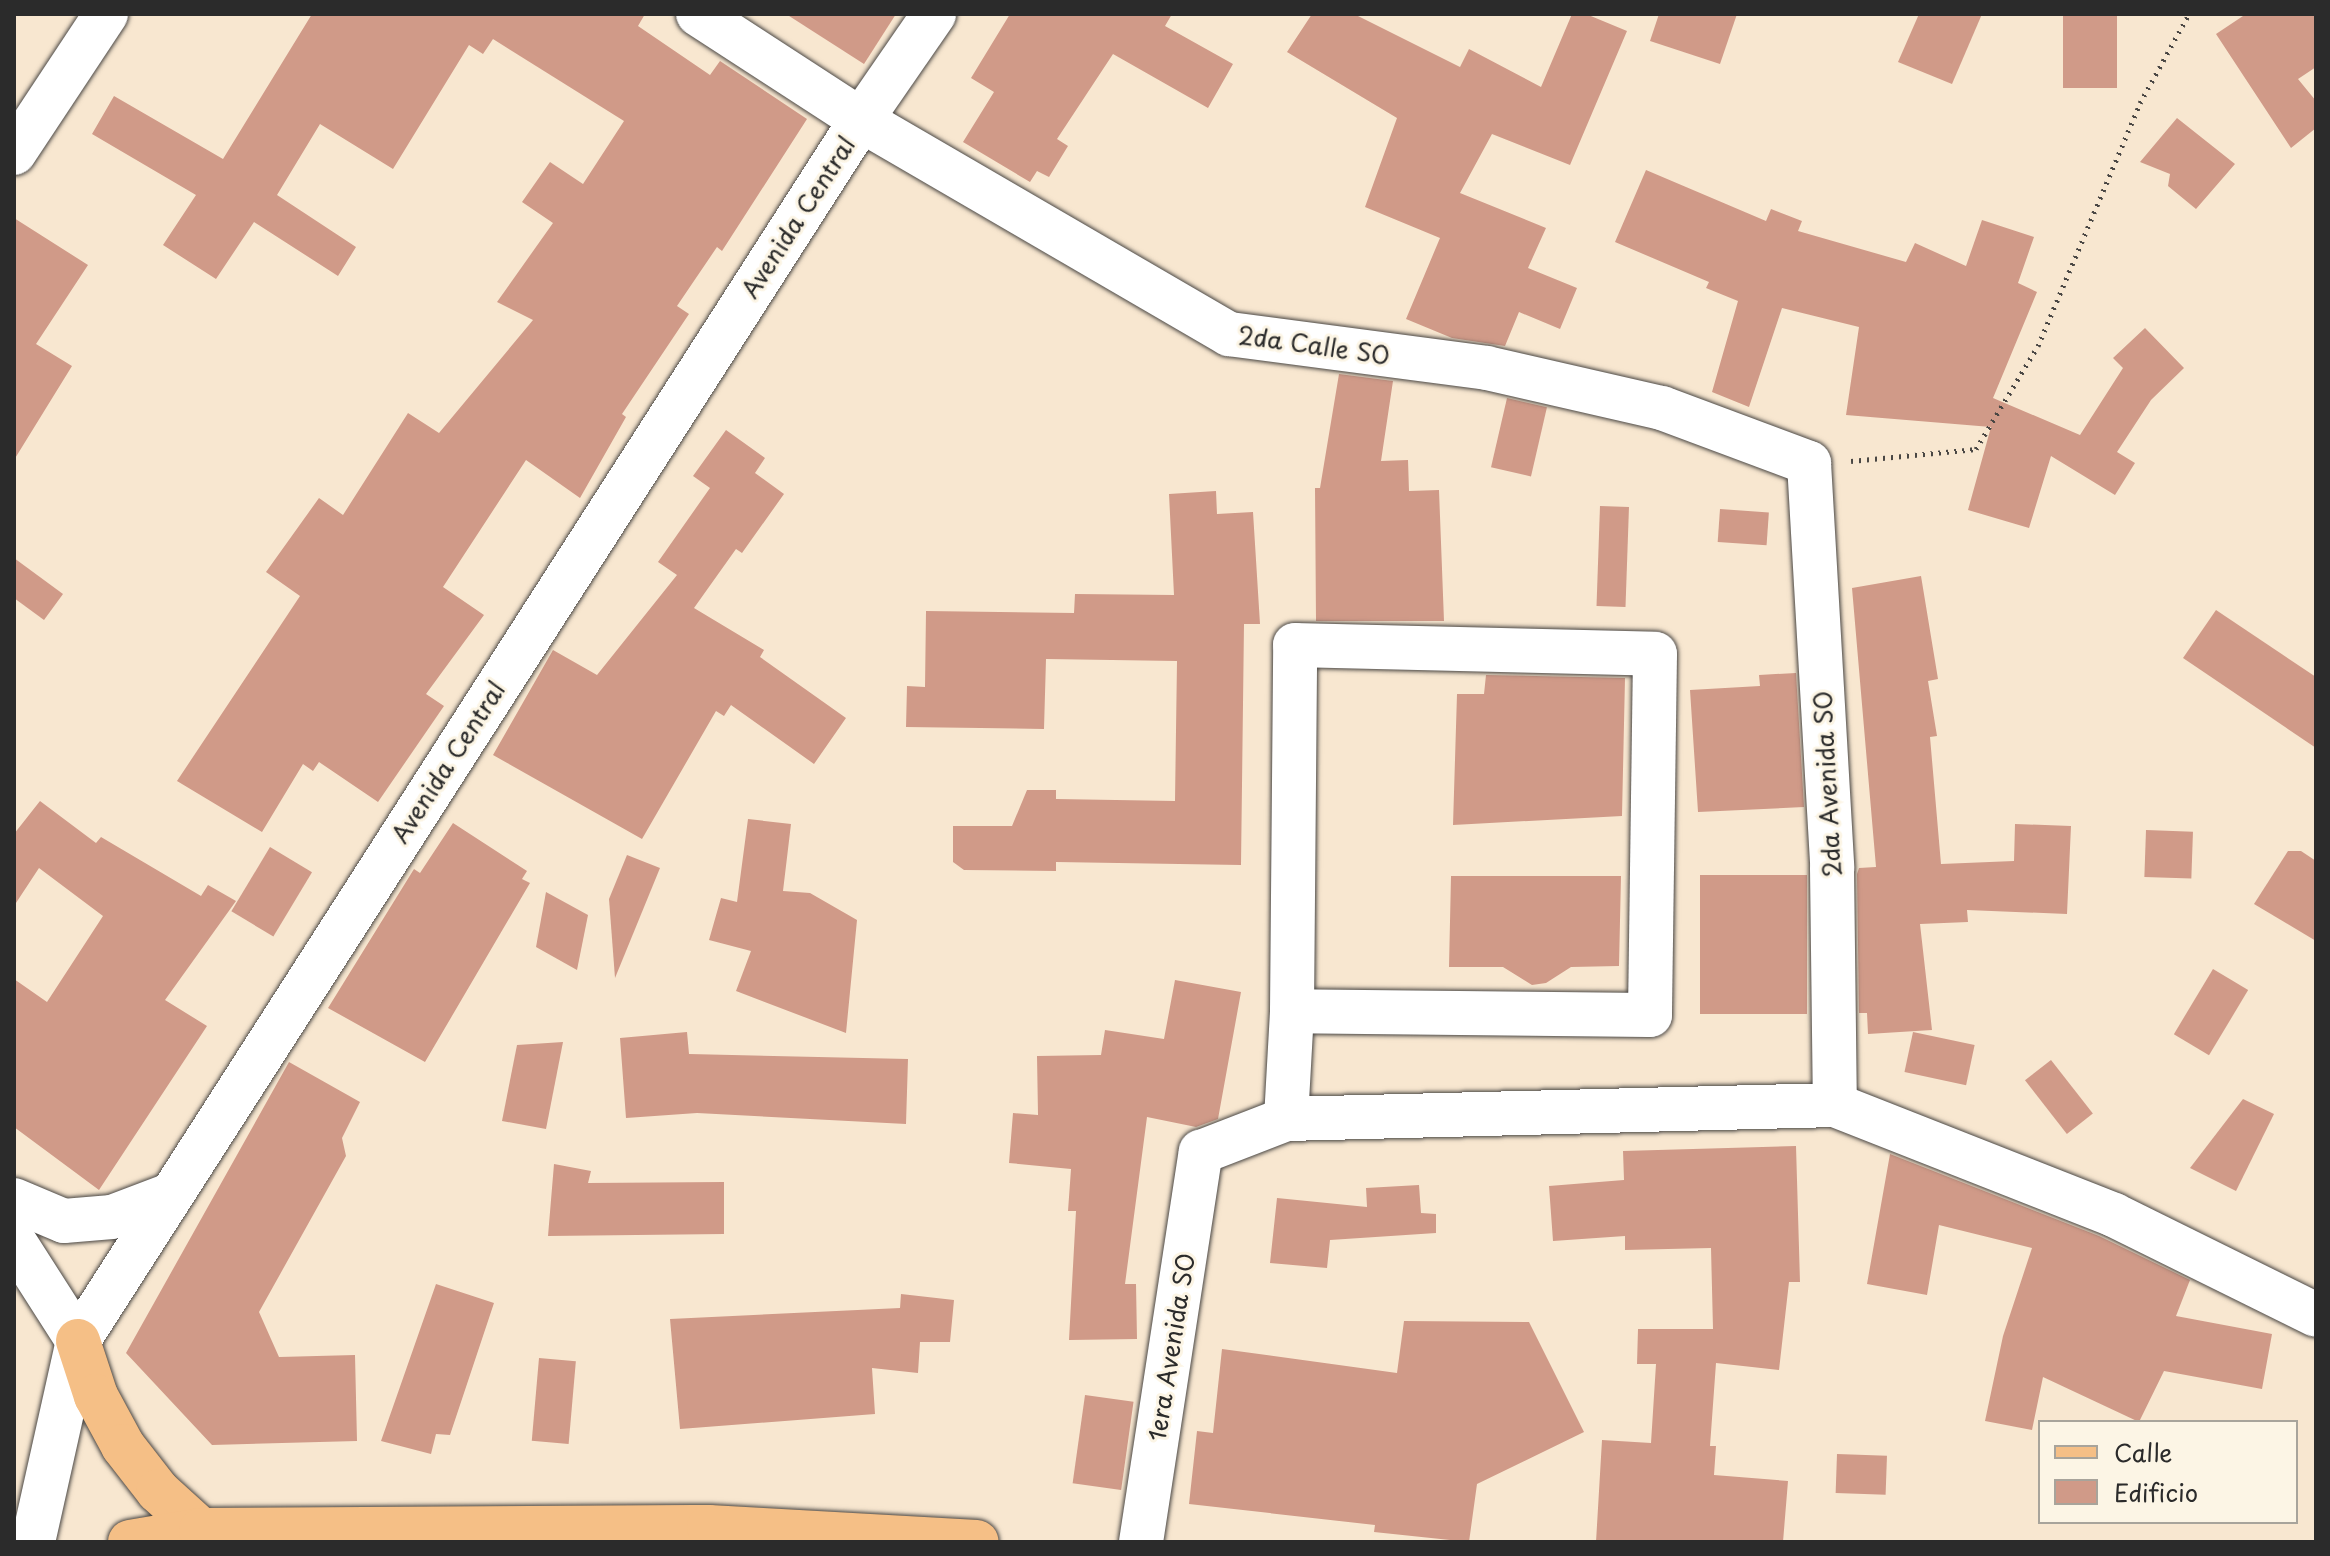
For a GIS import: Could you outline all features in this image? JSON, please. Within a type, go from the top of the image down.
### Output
[{"type":"main road","points":[[78,1341],[96,1396],[123,1446],[158,1491],[201,1530]]},
{"type":"main road","points":[[130,1542],[201,1530],[709,1527],[977,1542]]},
{"type":"street","points":[[14,153],[106,14]]},
{"type":"street","name":"2da Calle SO","points":[[698,14],[861,120],[1229,334],[1501,371],[1662,408],[1809,463]]},
{"type":"street","name":"Avenida Central","points":[[33,1542],[78,1341],[861,120],[934,14]]},
{"type":"street","name":"2da Avenida SO","points":[[1809,463],[1832,868],[1835,1105]]},
{"type":"street","points":[[1292,1011],[1650,1015],[1655,654],[1295,645],[1292,1011],[1286,1119],[1835,1105],[2114,1215],[2316,1315]]},
{"type":"street","name":"1era Avenida SO","points":[[1141,1542],[1201,1152],[1286,1119]]},
{"type":"street","points":[[14,1200],[64,1221],[112,1217],[170,1195]]},
{"type":"street","points":[[14,1241],[78,1341]]},
{"type":"path","points":[[1809,463],[1976,449],[2038,346],[2140,103],[2189,14]]},
{"type":"building","points":[[312,14],[645,14],[638,26],[710,75],[720,61],[807,119],[722,251],[717,247],[677,306],[689,314],[622,414],[626,417],[580,498],[526,460],[443,587],[484,615],[426,694],[444,706],[378,802],[319,762],[313,771],[303,764],[262,832],[177,781],[300,596],[266,572],[319,498],[343,515],[408,413],[439,433],[533,320],[497,302],[553,223],[522,202],[550,162],[583,184],[624,121],[493,39],[483,54],[469,45],[393,169],[320,124],[277,195],[356,247],[338,276],[254,222],[216,279],[163,245],[196,195],[92,134],[114,96],[223,159]]},
{"type":"building","points":[[786,14],[896,14],[864,64]]},
{"type":"building","points":[[1010,14],[1172,14],[1165,26],[1233,64],[1208,108],[1113,54],[1057,139],[1068,146],[1049,177],[1037,171],[1030,182],[963,142],[994,92],[971,78]]},
{"type":"building","points":[[1312,14],[1354,14],[1460,67],[1469,49],[1541,87],[1572,14],[1586,14],[1627,31],[1570,165],[1492,134],[1460,193],[1546,228],[1528,268],[1577,288],[1560,329],[1519,312],[1505,346],[1452,338],[1406,319],[1440,238],[1365,207],[1397,118],[1287,52]]},
{"type":"building","points":[[1659,14],[1737,14],[1720,64],[1650,41]]},
{"type":"building","points":[[1919,14],[1982,14],[1952,84],[1898,62]]},
{"type":"building","points":[[2063,14],[2117,14],[2117,88],[2063,88]]},
{"type":"building","points":[[2246,14],[2316,14],[2316,67],[2298,79],[2316,101],[2316,128],[2291,148],[2216,34]]},
{"type":"building","points":[[2177,118],[2235,164],[2196,209],[2168,186],[2170,174],[2140,162]]},
{"type":"building","points":[[1646,170],[1766,221],[1771,209],[1802,221],[1798,231],[1906,262],[1915,243],[1966,266],[1982,220],[2034,237],[2018,283],[2037,292],[1993,398],[2080,435],[2123,368],[2113,358],[2145,328],[2184,368],[2151,400],[2117,452],[2135,463],[2115,495],[2051,456],[2029,528],[1968,510],[1991,427],[1846,415],[1859,327],[1782,308],[1749,407],[1712,392],[1738,301],[1706,288],[1709,282],[1615,242]]},
{"type":"building","points":[[14,218],[88,265],[36,344],[72,366],[14,460]]},
{"type":"building","points":[[1339,374],[1393,381],[1381,461],[1408,460],[1409,491],[1439,490],[1444,621],[1316,621],[1315,488],[1320,488]]},
{"type":"building","points":[[1507,398],[1547,407],[1531,476],[1491,467]]},
{"type":"building","points":[[726,430],[765,458],[755,473],[784,494],[742,553],[736,549],[694,608],[764,650],[760,657],[846,718],[814,764],[731,705],[724,716],[716,711],[642,839],[493,755],[553,650],[597,675],[677,575],[658,562],[710,488],[693,476]]},
{"type":"building","points":[[1216,491],[1217,514],[1253,512],[1260,624],[1244,624],[1241,865],[1056,862],[1056,871],[964,870],[953,862],[953,826],[1012,826],[1027,790],[1056,790],[1056,799],[1175,801],[1177,661],[1046,659],[1044,729],[906,727],[907,686],[925,687],[926,611],[1074,613],[1075,594],[1174,595],[1169,494]]},
{"type":"building","points":[[1600,506],[1629,507],[1625,607],[1597,606]]},
{"type":"building","points":[[1720,509],[1769,512],[1767,545],[1718,542]]},
{"type":"building","points":[[14,558],[63,594],[44,620],[14,598]]},
{"type":"building","points":[[1921,576],[1938,679],[1928,681],[1937,736],[1930,737],[1941,864],[2014,861],[2015,824],[2071,826],[2067,914],[1967,910],[1968,922],[1920,924],[1932,1030],[1868,1034],[1867,1013],[1859,1013],[1857,874],[1859,868],[1876,867],[1852,588]]},
{"type":"building","points":[[2216,610],[2316,677],[2316,748],[2183,658]]},
{"type":"building","points":[[1796,673],[1804,807],[1698,812],[1690,690],[1760,686],[1759,675]]},
{"type":"building","points":[[1486,675],[1625,678],[1622,816],[1453,825],[1457,694],[1484,694]]},
{"type":"building","points":[[40,801],[96,843],[101,837],[201,896],[208,885],[236,901],[165,1000],[207,1026],[99,1190],[14,1127],[14,979],[47,1002],[103,916],[39,868],[14,906],[14,834]]},
{"type":"building","points":[[748,819],[791,824],[783,891],[810,893],[857,920],[846,1033],[736,991],[751,951],[709,940],[721,898],[737,902]]},
{"type":"building","points":[[453,823],[527,871],[522,879],[530,883],[425,1062],[328,1008],[414,869],[420,873]]},
{"type":"building","points":[[2146,830],[2193,832],[2191,879],[2144,877]]},
{"type":"building","points":[[270,847],[312,872],[273,937],[231,911]]},
{"type":"building","points":[[2288,851],[2301,851],[2316,861],[2316,941],[2254,904]]},
{"type":"building","points":[[627,855],[660,868],[615,978],[609,899]]},
{"type":"building","points":[[1700,875],[1807,875],[1807,1014],[1700,1014]]},
{"type":"building","points":[[1451,876],[1621,876],[1619,966],[1571,967],[1546,983],[1532,985],[1503,967],[1449,967]]},
{"type":"building","points":[[546,892],[588,915],[577,970],[536,947]]},
{"type":"building","points":[[2213,969],[2248,990],[2209,1055],[2174,1034]]},
{"type":"building","points":[[1175,980],[1241,992],[1218,1119],[1196,1127],[1147,1117],[1125,1284],[1136,1284],[1137,1339],[1069,1340],[1076,1211],[1068,1211],[1071,1169],[1009,1163],[1013,1113],[1038,1115],[1037,1056],[1101,1055],[1105,1030],[1164,1039]]},
{"type":"building","points":[[687,1032],[689,1054],[908,1059],[906,1124],[697,1113],[626,1118],[620,1038]]},
{"type":"building","points":[[1913,1032],[1975,1045],[1966,1085],[1904,1072]]},
{"type":"building","points":[[563,1042],[546,1129],[502,1121],[517,1045]]},
{"type":"building","points":[[2051,1060],[2093,1114],[2067,1134],[2025,1080]]},
{"type":"building","points":[[289,1062],[360,1102],[342,1138],[346,1156],[259,1312],[279,1357],[355,1355],[357,1441],[212,1445],[126,1353]]},
{"type":"building","points":[[2243,1099],[2274,1114],[2236,1191],[2190,1168]]},
{"type":"building","points":[[1796,1146],[1800,1282],[1789,1282],[1779,1370],[1716,1363],[1710,1446],[1716,1446],[1714,1475],[1788,1481],[1783,1542],[1596,1542],[1602,1440],[1651,1443],[1656,1364],[1637,1364],[1638,1329],[1713,1329],[1711,1248],[1625,1250],[1625,1236],[1553,1241],[1549,1186],[1624,1180],[1623,1151]]},
{"type":"building","points":[[1890,1154],[2099,1236],[2190,1280],[2176,1316],[2272,1334],[2262,1389],[2164,1371],[2140,1420],[2135,1420],[2043,1377],[2032,1430],[1985,1421],[2003,1336],[2032,1248],[1939,1225],[1927,1295],[1867,1284]]},
{"type":"building","points":[[554,1164],[591,1171],[588,1183],[724,1182],[724,1234],[548,1236]]},
{"type":"building","points":[[1419,1185],[1421,1213],[1436,1214],[1436,1233],[1330,1240],[1327,1268],[1270,1263],[1277,1198],[1367,1207],[1366,1188]]},
{"type":"building","points":[[436,1284],[494,1303],[450,1435],[436,1434],[431,1454],[381,1441]]},
{"type":"building","points":[[901,1294],[954,1300],[950,1342],[920,1342],[918,1373],[872,1368],[875,1414],[680,1429],[670,1319],[900,1308]]},
{"type":"building","points":[[1404,1321],[1529,1322],[1584,1432],[1477,1484],[1469,1542],[1374,1532],[1375,1525],[1189,1504],[1197,1431],[1213,1433],[1222,1349],[1397,1373]]},
{"type":"building","points":[[539,1358],[576,1361],[569,1444],[532,1441]]},
{"type":"building","points":[[1085,1395],[1134,1402],[1121,1490],[1073,1483]]},
{"type":"building","points":[[1837,1454],[1887,1456],[1886,1495],[1836,1493]]}]
